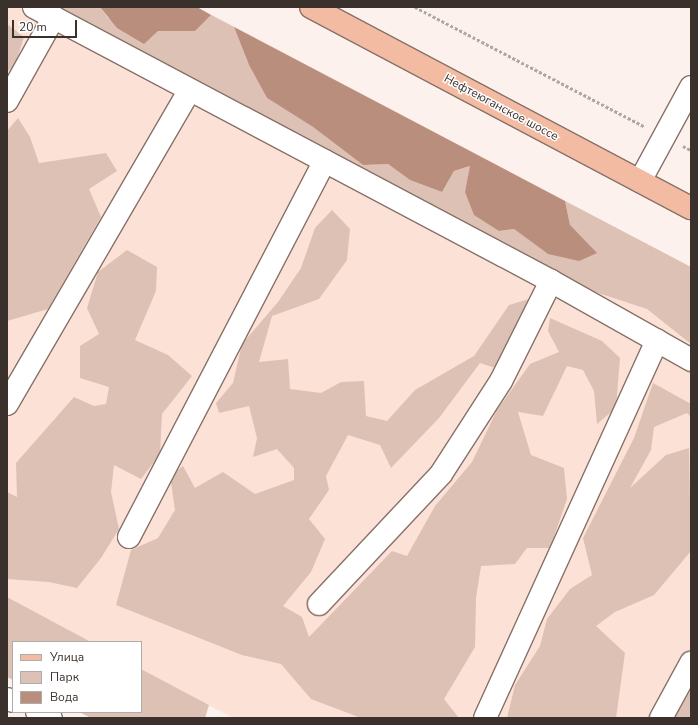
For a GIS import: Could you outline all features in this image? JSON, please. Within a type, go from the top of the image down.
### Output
[{"type":"main road","name":"Нефтеюганское шоссе","points":[[311,7],[691,208]]},
{"type":"street","points":[[34,7],[551,281],[691,360]]},
{"type":"street","points":[[7,101],[54,17]]},
{"type":"street","points":[[640,181],[691,87]]},
{"type":"street","points":[[7,404],[190,90]]},
{"type":"street","points":[[129,537],[325,161]]},
{"type":"street","points":[[318,604],[441,474],[501,381],[551,281]]},
{"type":"street","points":[[485,718],[657,340]]},
{"type":"street","points":[[661,718],[691,663]]},
{"type":"street","points":[[39,713],[51,718]]},
{"type":"path","points":[[415,7],[691,150]]},
{"type":"shaded area","points":[[7,7],[197,7],[691,267],[691,718],[233,718],[142,670],[142,641],[89,641],[7,597]]},
{"type":"green space","points":[[54,7],[100,7],[108,18],[158,31],[195,30],[211,15],[234,27],[249,65],[267,98],[313,127],[363,165],[388,164],[410,180],[442,192],[454,171],[471,166],[465,192],[499,231],[514,229],[548,254],[570,225],[565,201],[691,267],[691,344],[647,309],[592,291]]},
{"type":"green space","points":[[7,24],[24,37],[15,65],[7,72]]},
{"type":"green space","points":[[18,118],[30,137],[39,163],[106,153],[117,171],[89,189],[101,217],[48,309],[7,321],[7,131]]},
{"type":"green space","points":[[332,210],[350,229],[347,260],[319,299],[272,316],[259,362],[288,359],[290,389],[321,393],[341,382],[364,381],[366,416],[387,421],[415,390],[474,356],[509,305],[529,299],[495,368],[480,363],[439,418],[391,468],[380,445],[348,435],[326,476],[329,490],[309,519],[325,539],[311,572],[283,606],[302,617],[309,637],[392,551],[407,556],[435,506],[472,462],[497,410],[530,364],[559,352],[548,331],[550,318],[602,341],[620,358],[616,408],[597,424],[594,391],[583,370],[567,366],[543,416],[518,412],[531,455],[564,468],[567,499],[550,548],[527,548],[515,564],[481,566],[476,598],[475,647],[444,699],[459,718],[361,718],[311,699],[281,664],[242,655],[116,605],[131,550],[158,538],[175,510],[170,476],[183,466],[195,488],[223,472],[255,494],[294,480],[294,468],[277,449],[253,457],[257,438],[249,406],[219,413],[216,403],[233,383],[242,344],[278,302],[301,268],[315,228]]},
{"type":"green space","points":[[127,250],[157,267],[156,291],[135,340],[168,355],[192,376],[162,414],[160,454],[141,479],[114,465],[111,492],[119,529],[101,558],[77,588],[49,582],[7,579],[7,492],[17,497],[16,463],[74,397],[94,406],[106,404],[109,387],[80,378],[80,346],[99,334],[87,308],[98,272]]},
{"type":"green space","points":[[653,383],[691,404],[691,417],[687,413],[654,427],[651,450],[630,488],[666,455],[689,448],[691,551],[654,595],[615,612],[596,626],[625,653],[616,718],[507,718],[515,685],[540,646],[547,619],[570,589],[592,575],[583,538],[634,438]]},
{"type":"green space","points":[[7,597],[89,641],[12,641],[12,680],[7,677]]},
{"type":"green space","points":[[142,670],[209,705],[205,718],[91,718],[81,713],[142,713]]},
{"type":"green space","points":[[691,689],[691,718],[674,718]]},
{"type":"water","points":[[100,7],[197,7],[211,15],[195,31],[158,31],[144,44],[117,28]]},
{"type":"water","points":[[234,27],[565,201],[570,225],[597,253],[579,261],[548,254],[514,229],[499,231],[474,215],[465,192],[470,166],[454,171],[442,192],[410,180],[388,164],[363,165],[313,127],[267,98],[249,65]]}]
